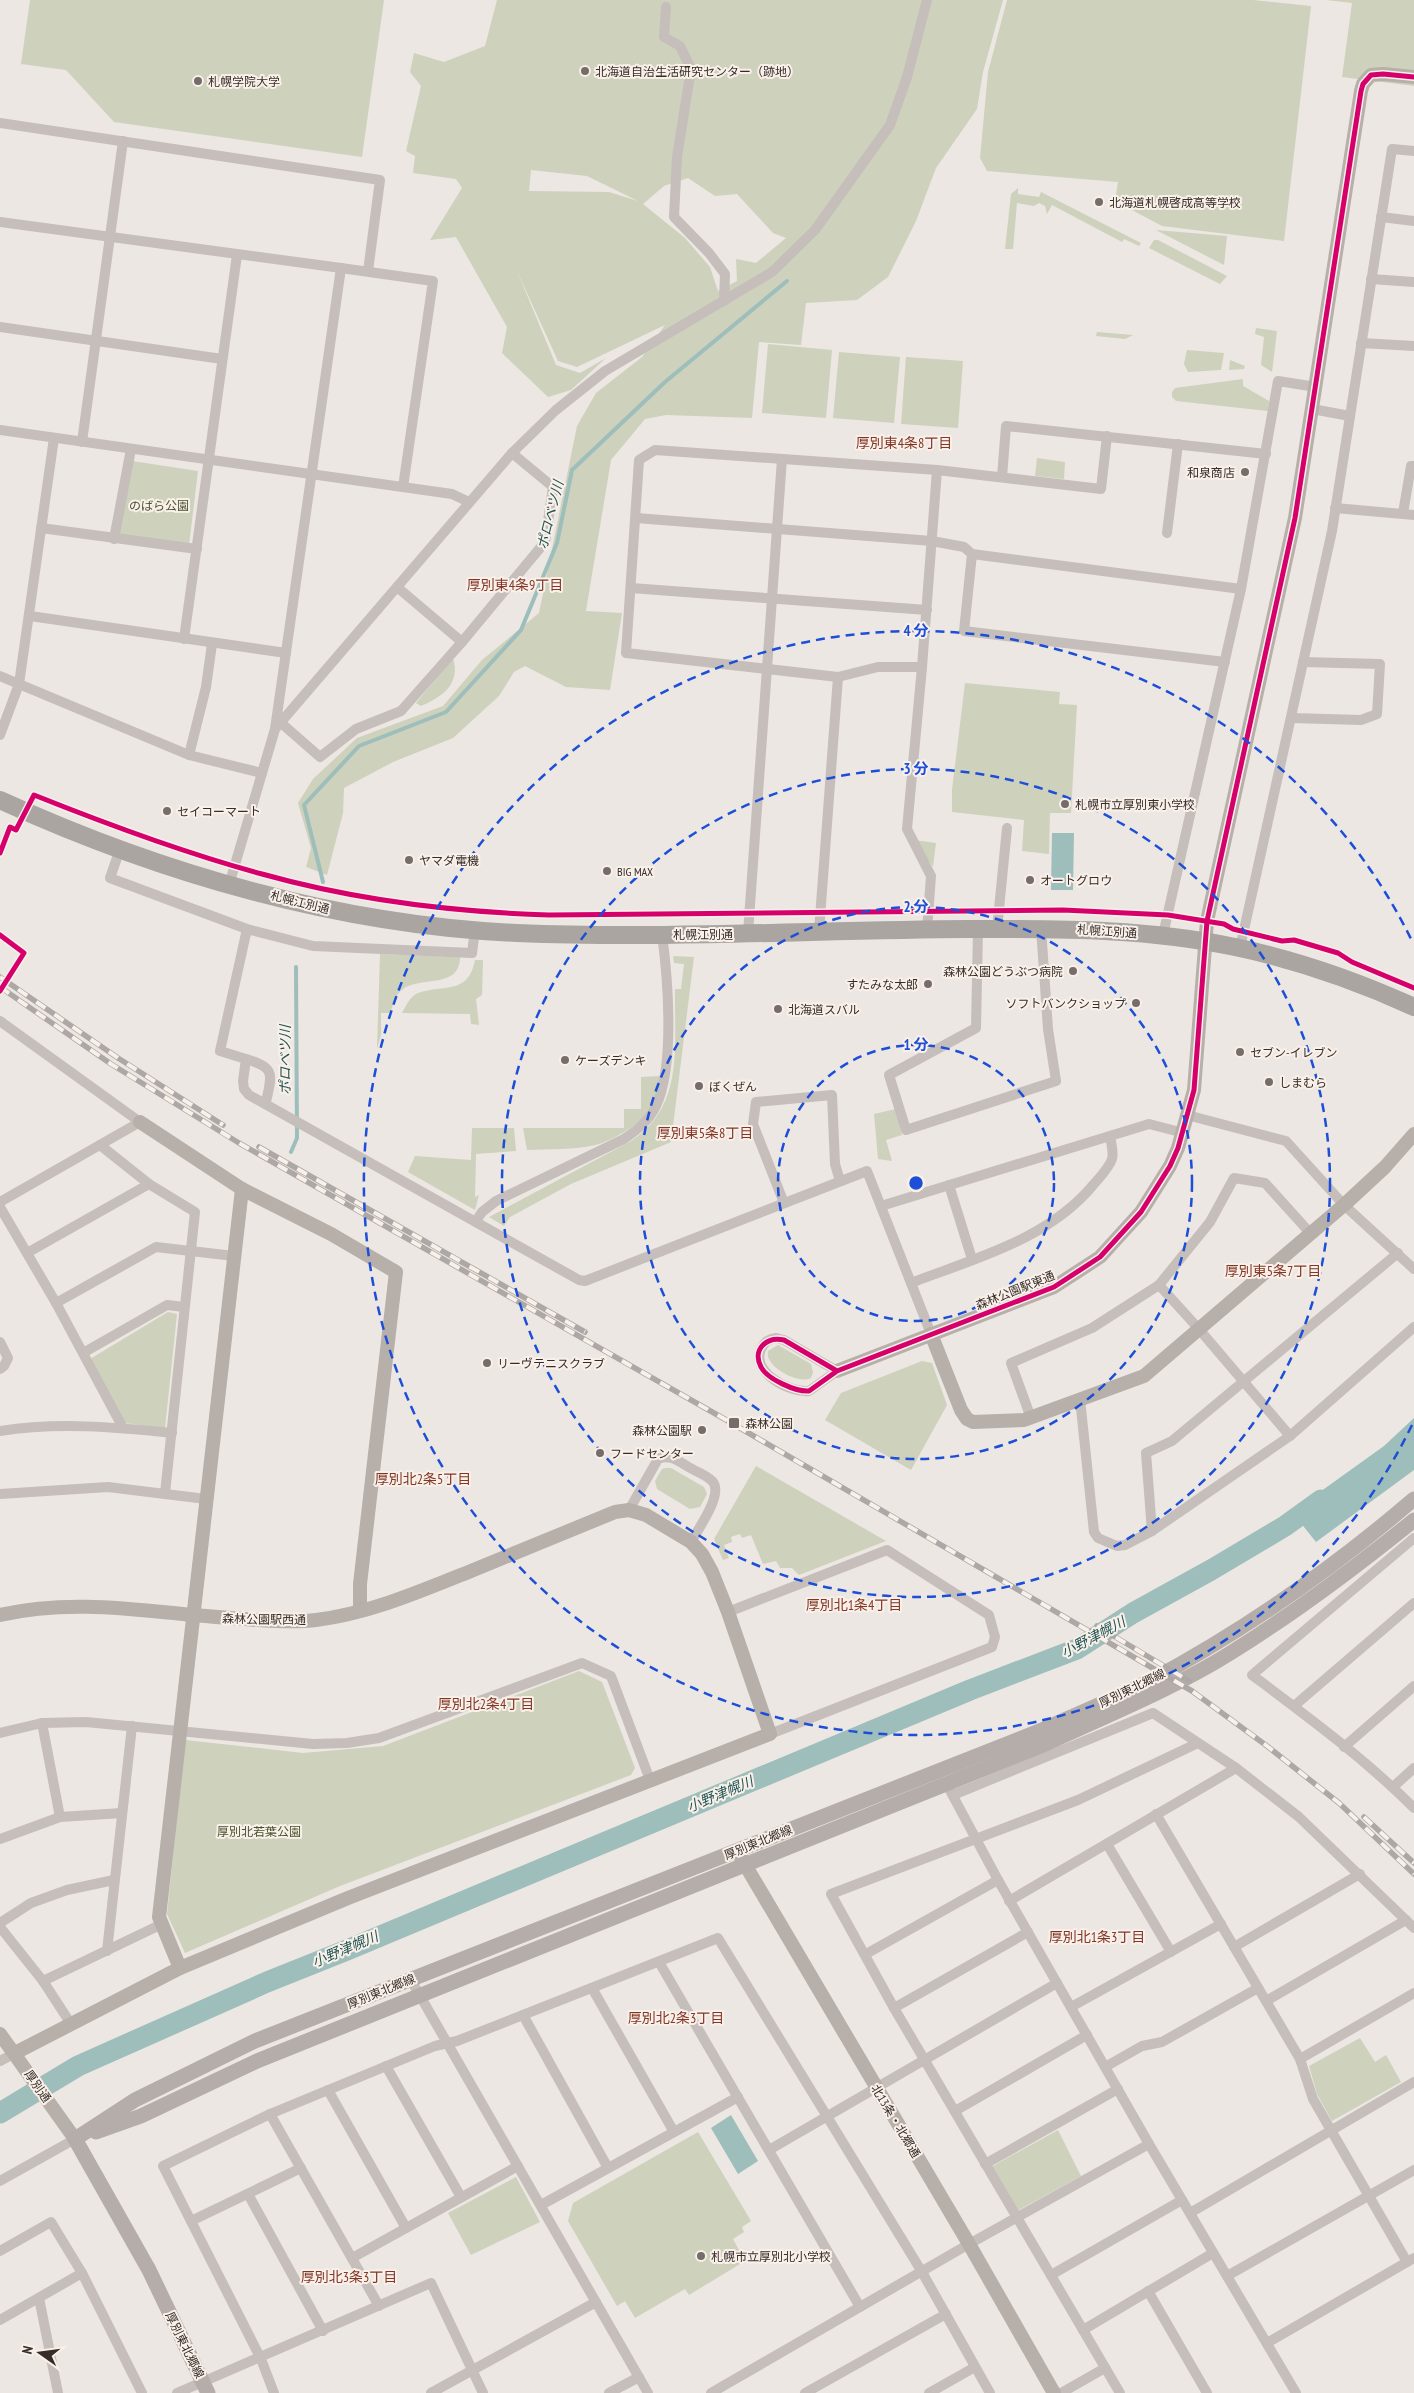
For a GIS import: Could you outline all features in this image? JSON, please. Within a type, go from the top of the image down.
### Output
[{"type":"highway","name":"札幌江別通","points":[[0,800],[120,849],[229,885],[344,913],[394,922],[475,930],[662,934],[1041,928],[1164,935],[1240,948],[1333,975],[1414,1007]]},
{"type":"main road","name":"厚別東北郷線","points":[[75,2139],[135,2100],[255,2041],[1042,1730],[1145,1683],[1222,1639],[1308,1584],[1358,1546],[1414,1499]]},
{"type":"main road","name":"厚別東北郷線","points":[[75,2139],[141,2116],[257,2061],[744,1865],[950,1789],[1155,1694],[1232,1652],[1375,1552],[1414,1520]]},
{"type":"main road","name":"厚別東北郷線","points":[[75,2139],[150,2270],[206,2388]]},
{"type":"street","points":[[277,726],[512,453],[556,410],[605,372],[772,272],[815,230],[890,125],[907,77],[926,0]]},
{"type":"street","points":[[666,7],[664,37],[680,46],[691,68],[677,157],[674,217],[709,253],[725,274],[724,301]]},
{"type":"street","name":"森林公園駅東通","points":[[837,1370],[1054,1287],[1100,1258],[1141,1212],[1170,1166],[1184,1133],[1194,1082],[1207,921],[1295,518],[1363,84],[1371,75],[1377,74],[1414,77]]},
{"type":"street","points":[[0,123],[380,180],[368,271]]},
{"type":"street","points":[[82,442],[123,142]]},
{"type":"street","points":[[1240,948],[1335,508],[1392,149],[1414,152]]},
{"type":"street","points":[[1381,217],[1414,221]]},
{"type":"street","points":[[0,222],[432,281],[403,487]]},
{"type":"street","points":[[184,639],[238,255]]},
{"type":"street","points":[[229,885],[277,726],[341,268]]},
{"type":"street","points":[[1371,279],[1414,282]]},
{"type":"street","points":[[0,327],[222,359]]},
{"type":"street","points":[[1361,342],[1414,346]]},
{"type":"street","points":[[1164,935],[1241,589],[1278,381],[1316,387]]},
{"type":"street","points":[[1312,409],[1350,416]]},
{"type":"street","points":[[1002,478],[1006,426],[1266,454]]},
{"type":"street","points":[[0,430],[452,494],[469,502]]},
{"type":"street","points":[[922,667],[878,667],[838,677],[626,653],[639,460],[655,450],[937,470],[1101,489],[1107,436]]},
{"type":"street","points":[[0,735],[19,684],[54,438]]},
{"type":"street","points":[[1167,533],[1178,444]]},
{"type":"street","points":[[114,539],[131,449]]},
{"type":"street","points":[[277,726],[320,757],[356,728],[401,710],[462,642],[545,542],[553,487],[512,453]]},
{"type":"street","points":[[748,934],[782,459]]},
{"type":"street","points":[[1403,513],[1411,466],[1414,466]]},
{"type":"street","points":[[927,930],[931,876],[907,829],[927,610],[937,470]]},
{"type":"street","points":[[1335,508],[1414,515]]},
{"type":"street","points":[[636,518],[932,541],[964,547],[972,554],[1241,589]]},
{"type":"street","points":[[41,528],[197,549]]},
{"type":"street","points":[[972,554],[964,631],[1225,662]]},
{"type":"street","points":[[397,587],[462,642]]},
{"type":"street","points":[[631,588],[927,610]]},
{"type":"street","points":[[30,616],[212,644],[286,653]]},
{"type":"street","points":[[189,755],[206,687],[212,644]]},
{"type":"street","points":[[1291,718],[1361,720],[1377,714],[1380,664],[1303,662]]},
{"type":"street","points":[[0,676],[189,755],[262,773]]},
{"type":"street","points":[[819,931],[838,677]]},
{"type":"street","points":[[997,929],[1007,828]]},
{"type":"street","points":[[120,849],[110,878],[247,929],[313,946],[472,953],[475,930]]},
{"type":"street","points":[[978,929],[976,1028],[889,1076],[906,1130],[1056,1081],[1048,1029],[1041,928]]},
{"type":"street","points":[[247,929],[220,1051],[264,1064],[270,1069],[272,1077],[266,1102]]},
{"type":"street","points":[[476,1221],[488,1206],[496,1201],[624,1139],[642,1126],[655,1108],[662,1091],[667,1068],[667,973],[662,934]]},
{"type":"street","points":[[0,1021],[140,1122],[242,1189],[331,1234],[396,1272],[360,1584],[360,1611]]},
{"type":"street","points":[[246,1059],[243,1081],[244,1090],[250,1095],[266,1102],[303,1127],[476,1221],[579,1280],[586,1281],[867,1171],[961,1410],[967,1419],[973,1422],[1010,1422],[1031,1418],[1144,1376],[1344,1205],[1385,1167],[1414,1134]]},
{"type":"street","points":[[784,1203],[753,1124],[756,1102],[832,1095],[835,1164],[840,1181]]},
{"type":"street","points":[[1187,1116],[1286,1141],[1344,1205],[1414,1269]]},
{"type":"street","points":[[0,1202],[140,1122]]},
{"type":"street","points":[[881,1206],[1152,1124],[1184,1133]]},
{"type":"street","points":[[912,1283],[1029,1236],[1071,1208],[1090,1190],[1111,1162],[1110,1136]]},
{"type":"street","points":[[100,1145],[150,1184],[194,1212],[166,1493]]},
{"type":"street","points":[[1031,1418],[1011,1363],[1092,1328],[1159,1285],[1210,1222],[1234,1178],[1264,1183],[1311,1234]]},
{"type":"street","points":[[27,1253],[150,1184]]},
{"type":"street","points":[[949,1185],[972,1259]]},
{"type":"street","points":[[180,1968],[159,1917],[242,1189]]},
{"type":"street","points":[[0,1207],[56,1303],[123,1428]]},
{"type":"street","points":[[56,1303],[156,1247],[234,1256]]},
{"type":"street","points":[[1152,1531],[1146,1454],[1172,1441],[1398,1253]]},
{"type":"street","points":[[1159,1285],[1290,1436]]},
{"type":"street","points":[[83,1353],[166,1304],[184,1307]]},
{"type":"street","points":[[1080,1399],[1094,1532],[1098,1538],[1117,1546],[1125,1545],[1152,1531],[1290,1436],[1414,1327]]},
{"type":"street","points":[[776,1338],[784,1340],[837,1370],[814,1388],[801,1392],[765,1373],[758,1356],[764,1344],[770,1339],[776,1338]]},
{"type":"street","points":[[0,1342],[8,1358],[0,1369]]},
{"type":"street","points":[[0,1431],[39,1426],[123,1428],[172,1433]]},
{"type":"street","points":[[691,1542],[714,1500],[716,1489],[711,1480],[674,1459],[666,1457],[658,1460],[629,1510],[646,1515],[691,1542],[707,1562],[728,1612],[770,1734]]},
{"type":"street","points":[[0,1494],[108,1487],[206,1499]]},
{"type":"street","name":"森林公園駅西通","points":[[0,1615],[58,1606],[106,1606],[276,1621],[308,1620],[360,1611],[406,1597],[615,1512],[629,1510]]},
{"type":"street","points":[[1414,1538],[1252,1675],[1294,1706],[1393,1787],[1414,1808]]},
{"type":"street","points":[[0,2061],[180,1968],[348,1898],[992,1647],[995,1637],[989,1615],[887,1550],[728,1612]]},
{"type":"street","points":[[1294,1706],[1414,1603]]},
{"type":"street","points":[[0,1733],[42,1723],[86,1722],[313,1744],[347,1743],[379,1738],[582,1663],[611,1676],[650,1780]]},
{"type":"street","points":[[1344,1747],[1414,1686]]},
{"type":"street","points":[[1296,2393],[1149,2144],[998,1880],[950,1789],[1153,1713],[1236,1768],[1299,1817],[1414,1928]]},
{"type":"street","points":[[42,1723],[60,1817]]},
{"type":"street","points":[[107,1950],[132,1726]]},
{"type":"street","points":[[1120,2393],[985,2164],[926,2058],[894,2008],[866,1954],[831,1894],[1078,1800],[1198,1743]]},
{"type":"street","points":[[1010,1901],[1236,1768]]},
{"type":"street","points":[[1393,1787],[1414,1768]]},
{"type":"street","points":[[0,1837],[60,1817],[122,1813]]},
{"type":"street","points":[[1156,1814],[1300,2059],[1313,2099],[1368,2196],[1410,2260],[1267,2343]]},
{"type":"street","points":[[1107,1844],[1171,1952]]},
{"type":"street","name":"北13条・北郷通","points":[[737,1851],[969,2244],[1054,2393]]},
{"type":"street","points":[[1234,1947],[1360,1874]]},
{"type":"street","points":[[0,1923],[32,1903],[67,1890],[114,1880]]},
{"type":"street","points":[[866,1954],[998,1880]]},
{"type":"street","points":[[1266,2001],[1406,1920]]},
{"type":"street","points":[[43,1981],[162,1924]]},
{"type":"street","points":[[1071,2007],[1221,1924]]},
{"type":"street","points":[[0,1928],[43,1981],[71,2024]]},
{"type":"street","points":[[894,2008],[1028,1932]]},
{"type":"street","points":[[274,2393],[261,2359],[163,2166],[270,2114],[386,2066],[435,2046],[523,2015],[718,1938],[828,2115],[922,2272],[990,2393]]},
{"type":"street","points":[[659,1962],[860,2307]]},
{"type":"street","points":[[411,1980],[648,2393]]},
{"type":"street","points":[[769,2150],[876,2086],[1057,1983]]},
{"type":"street","points":[[592,1988],[674,2132]]},
{"type":"street","points":[[1105,2067],[1142,2046],[1162,2042],[1258,1988]]},
{"type":"street","points":[[1300,2059],[1414,1993]]},
{"type":"street","points":[[523,2015],[608,2168]]},
{"type":"street","name":"厚別通","points":[[0,2034],[75,2139]]},
{"type":"street","points":[[955,2111],[1087,2035]]},
{"type":"street","points":[[386,2066],[461,2197]]},
{"type":"street","points":[[1190,2213],[1414,2082]]},
{"type":"street","points":[[985,2164],[1118,2089]]},
{"type":"street","points":[[328,2090],[406,2228]]},
{"type":"street","points":[[541,2205],[738,2097]]},
{"type":"street","points":[[270,2114],[379,2306]]},
{"type":"street","points":[[0,2181],[75,2139]]},
{"type":"street","points":[[711,2393],[969,2244],[1149,2144]]},
{"type":"street","points":[[352,2258],[518,2166]]},
{"type":"street","points":[[191,2221],[301,2168]]},
{"type":"street","points":[[1227,2276],[1414,2170]]},
{"type":"street","points":[[248,2194],[323,2331]]},
{"type":"street","points":[[1051,2275],[1182,2200]]},
{"type":"street","points":[[0,2251],[51,2222],[82,2273],[142,2393]]},
{"type":"street","points":[[1083,2330],[1213,2252]]},
{"type":"street","points":[[0,2320],[82,2273]]},
{"type":"street","points":[[177,2393],[206,2388],[261,2359],[431,2284],[483,2393]]},
{"type":"street","points":[[1148,2291],[1207,2393]]},
{"type":"street","points":[[39,2298],[58,2393]]},
{"type":"street","points":[[431,2393],[596,2302]]},
{"type":"street","points":[[805,2393],[946,2314]]},
{"type":"street","points":[[929,2393],[975,2367]]},
{"type":"street","points":[[1061,2393],[1105,2368]]},
{"type":"street","points":[[609,2393],[639,2376]]},
{"type":"green space","name":"札幌学院大学","points":[[30,0],[384,0],[362,157],[114,122],[66,70],[21,64]]},
{"type":"green space","points":[[497,0],[1003,0],[983,72],[977,109],[936,168],[916,221],[888,277],[857,300],[806,303],[801,345],[759,342],[752,418],[666,415],[645,419],[611,460],[586,611],[622,613],[610,690],[566,687],[525,666],[514,672],[499,696],[453,738],[393,762],[344,788],[343,813],[327,875],[306,867],[311,848],[298,803],[313,779],[357,738],[443,706],[482,660],[539,613],[577,426],[596,393],[642,357],[665,325],[577,367],[558,361],[517,271],[556,365],[580,373],[606,358],[571,390],[548,397],[502,353],[507,327],[456,237],[430,240],[462,188],[456,179],[413,173],[415,156],[406,151],[421,86],[410,72],[414,53],[444,62],[485,46]],"holes":[[[531,170],[587,176],[638,201],[609,192],[529,191]],[[688,178],[715,196],[737,194],[773,233],[786,238],[756,263],[736,259],[737,281],[718,291],[710,267],[685,238],[643,204],[664,186]]]},
{"type":"green space","points":[[1007,0],[1253,0],[1311,6],[1284,241],[1162,226],[1115,201],[1118,182],[987,171],[980,158],[988,72]]},
{"type":"green space","points":[[1326,0],[1414,0],[1414,86],[1342,77],[1352,3]]},
{"type":"green space","points":[[1018,188],[1018,194],[1039,197],[1041,192],[1141,243],[1139,246],[1124,239],[1122,242],[1052,205],[1047,214],[1045,206],[1039,203],[1034,206],[1017,203],[1013,249],[1005,249],[1011,194]]},
{"type":"green space","points":[[1156,230],[1227,236],[1224,265]]},
{"type":"green space","points":[[1154,240],[1158,240],[1227,276],[1220,284],[1149,248]]},
{"type":"green space","points":[[1256,328],[1277,331],[1272,372],[1261,365],[1264,337],[1255,334]]},
{"type":"green space","points":[[1097,332],[1133,335],[1125,339],[1096,336]]},
{"type":"green space","points":[[768,344],[832,350],[826,418],[762,413]]},
{"type":"green space","points":[[1187,350],[1224,353],[1221,370],[1188,372],[1184,364]]},
{"type":"green space","points":[[839,352],[900,357],[894,423],[833,418]]},
{"type":"green space","points":[[906,357],[963,361],[958,428],[901,424]]},
{"type":"green space","points":[[1230,360],[1245,366],[1244,369],[1229,370]]},
{"type":"green space","points":[[1243,379],[1243,386],[1269,401],[1268,411],[1176,401],[1172,397],[1172,392],[1175,388]]},
{"type":"green space","points":[[1037,458],[1065,462],[1064,479],[1035,476]]},
{"type":"green space","name":"のばら公園","points":[[132,461],[198,471],[189,545],[119,536]]},
{"type":"green space","points":[[453,658],[454,675],[448,688],[436,698],[421,706],[416,703]]},
{"type":"green space","points":[[965,683],[1060,692],[1059,704],[1077,705],[1071,813],[1050,813],[1049,854],[1022,851],[1024,820],[952,812],[952,790]]},
{"type":"green space","points":[[914,840],[936,843],[933,867]]},
{"type":"green space","points":[[380,954],[460,957],[454,974],[447,978],[411,985],[400,991],[389,1013],[381,1013],[381,1035],[377,1049]]},
{"type":"green space","points":[[673,956],[694,957],[671,1142],[571,1184],[510,1217],[504,1226],[489,1217],[631,1141],[648,1127],[661,1110],[673,1073],[675,989],[681,989],[684,964],[674,963]]},
{"type":"green space","points":[[475,960],[483,960],[482,995],[476,999],[479,1025],[471,1024],[470,1014],[402,1013],[416,994],[460,984],[471,972]]},
{"type":"green space","points":[[661,1076],[648,1112],[632,1127],[617,1136],[588,1147],[527,1150],[523,1128],[624,1128],[624,1109],[641,1109],[641,1077]]},
{"type":"green space","points":[[896,1109],[902,1135],[886,1140],[892,1161],[878,1159],[874,1114]]},
{"type":"green space","points":[[472,1128],[514,1128],[516,1151],[476,1154],[475,1197],[479,1195],[475,1210],[408,1172],[415,1156],[471,1160]]},
{"type":"green space","points":[[168,1312],[177,1314],[165,1428],[124,1423],[90,1359]]},
{"type":"green space","points":[[778,1345],[811,1364],[813,1373],[811,1378],[798,1379],[783,1373],[771,1363],[768,1351]]},
{"type":"green space","points":[[922,1361],[932,1363],[947,1405],[911,1470],[825,1420],[841,1393]]},
{"type":"green space","points":[[756,1466],[886,1541],[799,1575],[792,1568],[780,1568],[776,1561],[763,1564],[751,1535],[742,1538],[740,1534],[731,1537],[732,1542],[724,1545],[729,1558],[723,1560],[714,1539]]},
{"type":"green space","points":[[671,1468],[704,1487],[707,1494],[700,1507],[690,1509],[657,1489],[655,1481],[662,1469]]},
{"type":"green space","name":"厚別北若葉公園","points":[[579,1671],[602,1682],[635,1768],[631,1775],[340,1886],[185,1953],[167,1914],[185,1740],[303,1753],[383,1746]]},
{"type":"green space","points":[[1360,2038],[1375,2062],[1386,2055],[1401,2082],[1332,2121],[1317,2094],[1309,2066]]},
{"type":"green space","points":[[1058,2130],[1081,2176],[1017,2211],[991,2167]]},
{"type":"green space","points":[[698,2132],[751,2221],[742,2227],[744,2232],[733,2239],[745,2261],[689,2295],[685,2289],[635,2318],[625,2301],[617,2306],[568,2221],[573,2203]]},
{"type":"green space","points":[[516,2177],[540,2222],[471,2255],[448,2213]]},
{"type":"water","points":[[1052,833],[1074,833],[1073,890],[1051,890]]},
{"type":"water","points":[[1414,1418],[1414,1470],[1316,1542],[1292,1512],[1384,1446]]},
{"type":"water","points":[[731,2115],[758,2161],[738,2174],[711,2128]]},
{"type":"waterway","name":"ポロベツ川","points":[[323,882],[304,805],[359,746],[446,712],[521,630],[557,543],[572,470],[665,382],[787,281]]},
{"type":"waterway","name":"ポロベツ川","points":[[291,1152],[297,1138],[296,967]]},
{"type":"waterway","name":"小野津幌川","points":[[0,2113],[78,2066],[267,1982],[970,1690],[1077,1649],[1133,1613],[1285,1526],[1321,1500]]},
{"type":"railway","points":[[0,977],[118,1058],[223,1125]]},
{"type":"railway","points":[[0,987],[111,1064],[239,1143],[728,1421],[1192,1691],[1267,1746],[1339,1803],[1414,1874]]},
{"type":"railway","points":[[259,1147],[585,1332]]},
{"type":"railway","points":[[1097,1626],[1189,1681]]},
{"type":"railway","points":[[1364,1817],[1414,1863]]},
{"type":"cycle path","points":[[837,1371],[784,1340],[777,1339],[766,1342],[758,1355],[761,1367],[769,1376],[790,1387],[809,1391],[837,1371],[1054,1287],[1100,1257],[1141,1212],[1170,1166],[1178,1148],[1194,1090],[1207,921],[1295,518],[1361,91],[1363,84],[1371,75],[1383,74],[1414,77]]},
{"type":"cycle path","points":[[0,853],[10,827],[16,830],[34,795],[147,838],[233,866],[297,883],[368,898],[441,908],[549,915],[1063,910],[1168,915],[1224,924],[1233,929],[1282,941],[1294,940],[1338,953],[1352,962],[1414,988]]},
{"type":"cycle path","points":[[0,935],[24,953],[0,991]]},
{"type":"place","name":"北海道自治生活研究センター（跡地）","points":[[585,71]]},
{"type":"place","name":"札幌学院大学","points":[[198,81]]},
{"type":"place","name":"北海道札幌啓成高等学校","points":[[1099,202]]},
{"type":"place","name":"和泉商店","points":[[1245,472]]},
{"type":"place","name":"札幌市立厚別東小学校","points":[[1065,804]]},
{"type":"place","name":"セイコーマート","points":[[167,811]]},
{"type":"place","name":"ヤマダ電機","points":[[409,860]]},
{"type":"place","name":"BIG MAX","points":[[607,871]]},
{"type":"place","name":"オートグロウ","points":[[1030,880]]},
{"type":"place","name":"森林公園どうぶつ病院","points":[[1073,971]]},
{"type":"place","name":"すたみな太郎","points":[[928,984]]},
{"type":"place","name":"ソフトバンクショップ","points":[[1136,1003]]},
{"type":"place","name":"北海道スバル","points":[[778,1009]]},
{"type":"place","name":"セブン-イレブン","points":[[1240,1052]]},
{"type":"place","name":"ケーズデンキ","points":[[565,1060]]},
{"type":"place","name":"しまむら","points":[[1269,1082]]},
{"type":"place","name":"ぼくぜん","points":[[699,1086]]},
{"type":"place","name":"リーヴテニスクラブ","points":[[487,1363]]},
{"type":"place","name":"森林公園","points":[[734,1423]]},
{"type":"place","name":"森林公園駅","points":[[702,1430]]},
{"type":"place","name":"フードセンター","points":[[600,1453]]},
{"type":"place","name":"札幌市立厚別北小学校","points":[[701,2256]]},
{"type":"district","name":"厚別東4条8丁目","points":[[904,443]]},
{"type":"district","name":"厚別東4条9丁目","points":[[515,585]]},
{"type":"district","name":"厚別東5条8丁目","points":[[705,1133]]},
{"type":"district","name":"厚別東5条7丁目","points":[[1273,1271]]},
{"type":"district","name":"厚別北2条5丁目","points":[[423,1479]]},
{"type":"district","name":"厚別北1条4丁目","points":[[854,1605]]},
{"type":"district","name":"厚別北2条4丁目","points":[[486,1704]]},
{"type":"district","name":"厚別北1条3丁目","points":[[1097,1937]]},
{"type":"district","name":"厚別北2条3丁目","points":[[676,2018]]},
{"type":"district","name":"厚別北3条3丁目","points":[[349,2277]]}]
